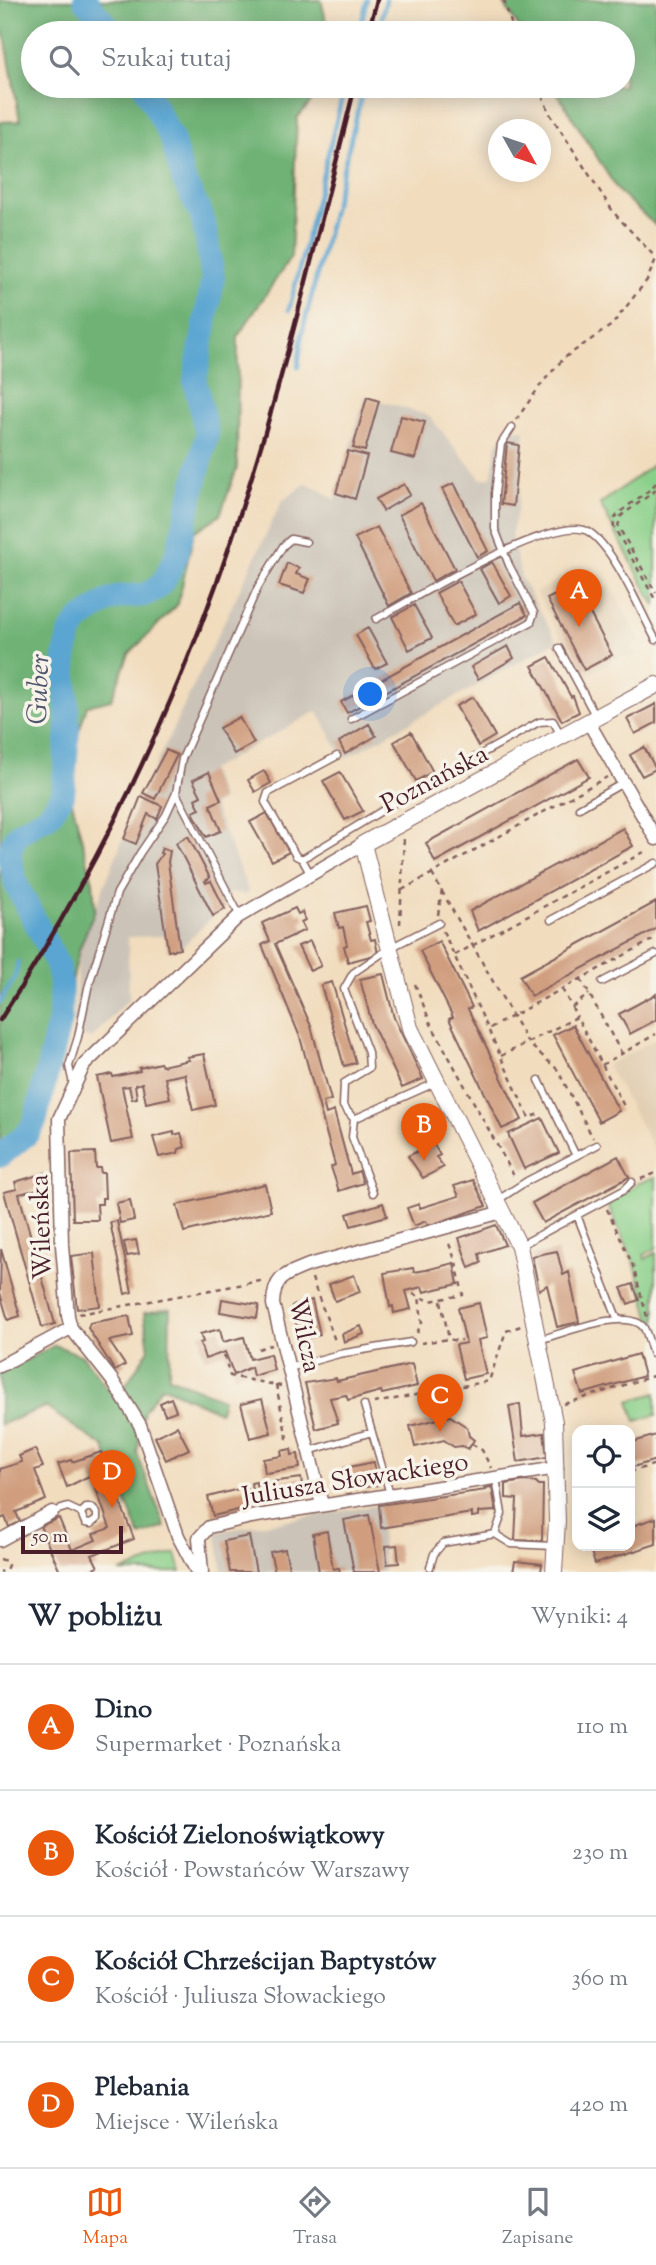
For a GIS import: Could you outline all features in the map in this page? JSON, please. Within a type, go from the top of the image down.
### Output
[{"type":"street","name":"Poznańska","points":[[239,916],[363,844],[656,685]]},
{"type":"street","points":[[593,721],[623,783],[656,839]]},
{"type":"street","points":[[363,844],[395,945],[410,1028],[519,1246],[554,1422],[557,1468],[557,1546],[554,1572]]},
{"type":"street","name":"Wileńska","points":[[69,1322],[62,1245],[60,1119],[73,1087],[84,1065],[239,916]]},
{"type":"street","name":"Wilcza","points":[[322,1505],[273,1304],[274,1288],[283,1278],[309,1265],[442,1228],[499,1207]]},
{"type":"street","points":[[0,1366],[69,1322],[112,1380],[140,1425],[178,1536],[200,1572]]},
{"type":"street","name":"Juliusza Słowackiego","points":[[200,1572],[199,1538],[209,1527],[251,1517],[494,1474],[557,1468]]},
{"type":"street","points":[[0,1540],[52,1512]]},
{"type":"lane","points":[[351,719],[531,622],[534,612],[509,565],[495,529],[495,493],[501,444],[512,427]]},
{"type":"lane","points":[[376,619],[505,551],[550,532],[572,527],[587,530],[605,545],[656,640]]},
{"type":"lane","points":[[73,1087],[69,1066],[88,988],[117,893],[166,815],[176,793],[182,759],[257,587],[283,545],[291,539],[306,542]]},
{"type":"lane","points":[[559,648],[593,721]]},
{"type":"lane","points":[[302,859],[418,789],[539,722],[553,721],[562,737]]},
{"type":"lane","points":[[311,875],[302,859],[296,856],[265,802],[268,793],[337,756]]},
{"type":"lane","points":[[579,808],[623,783]]},
{"type":"lane","points":[[176,793],[239,916]]},
{"type":"lane","points":[[551,920],[656,863]]},
{"type":"lane","points":[[373,1193],[352,1137],[354,1119],[343,1106],[344,1083],[369,1068],[368,1052],[345,989],[353,973],[395,945],[439,922]]},
{"type":"lane","points":[[601,982],[656,954]]},
{"type":"lane","points":[[539,1080],[576,1156]]},
{"type":"lane","points":[[354,1119],[437,1082]]},
{"type":"lane","points":[[499,1207],[527,1181],[597,1146]]},
{"type":"lane","points":[[519,1246],[624,1190],[632,1182]]},
{"type":"lane","points":[[577,1215],[617,1318]]},
{"type":"lane","points":[[537,1340],[617,1318],[633,1321],[643,1327],[653,1354],[656,1353]]},
{"type":"lane","points":[[289,1368],[339,1354],[411,1342]]},
{"type":"lane","points":[[364,1405],[391,1494]]},
{"type":"lane","points":[[309,1451],[372,1432]]},
{"type":"lane","points":[[494,1474],[502,1514],[495,1534]]},
{"type":"lane","points":[[52,1512],[68,1507],[81,1513]]},
{"type":"lane","points":[[430,1567],[434,1554],[443,1543],[495,1534],[511,1544],[557,1546]]},
{"type":"path","points":[[504,0],[510,21]]},
{"type":"path","points":[[512,427],[542,383],[564,358],[612,325],[647,280],[656,258],[614,213],[550,114],[543,98]]},
{"type":"path","points":[[656,482],[621,516],[618,526],[656,593]]},
{"type":"path","points":[[656,490],[617,515],[613,521],[656,601]]},
{"type":"path","points":[[631,497],[634,505]]},
{"type":"path","points":[[402,890],[610,775]]},
{"type":"path","points":[[395,945],[405,833]]},
{"type":"path","points":[[541,1113],[529,1118],[455,955],[644,852]]},
{"type":"path","points":[[432,874],[528,1043],[557,1069],[597,1146]]},
{"type":"path","points":[[489,1029],[656,938]]},
{"type":"path","points":[[411,975],[431,1024],[467,1092],[513,1177],[518,1175]]},
{"type":"path","points":[[581,979],[622,1054]]},
{"type":"path","points":[[562,989],[625,1108]]},
{"type":"path","points":[[572,1007],[589,994]]},
{"type":"path","points":[[501,1056],[577,1017]]},
{"type":"path","points":[[602,1065],[656,1034]]},
{"type":"path","points":[[632,1182],[656,1173]]},
{"type":"path","points":[[603,1201],[633,1266],[648,1318]]},
{"type":"path","points":[[413,1294],[430,1301],[463,1295],[456,1262],[442,1228]]},
{"type":"path","points":[[309,1265],[323,1315],[329,1324],[339,1354]]},
{"type":"path","points":[[69,1322],[283,1278]]},
{"type":"path","points":[[419,1296],[422,1322],[411,1342],[418,1344],[462,1339]]},
{"type":"path","points":[[441,1299],[449,1339]]},
{"type":"path","points":[[364,1405],[489,1381],[506,1331],[523,1325]]},
{"type":"path","points":[[225,1355],[230,1376],[276,1385],[287,1438],[305,1435]]},
{"type":"path","points":[[561,1405],[656,1375]]},
{"type":"path","points":[[472,1444],[482,1450],[494,1474]]},
{"type":"path","points":[[635,1471],[655,1465]]},
{"type":"path","points":[[0,1559],[7,1563],[8,1567],[3,1572]]},
{"type":"shaded area","points":[[365,396],[429,416],[481,479],[491,477],[497,444],[507,428],[525,430],[518,507],[511,535],[522,580],[557,641],[344,759],[317,711],[210,770],[222,800],[213,805],[249,892],[245,895],[232,892],[224,897],[225,909],[213,916],[180,949],[168,951],[165,936],[128,937],[129,999],[92,1038],[73,1036],[79,950],[135,808],[282,501],[305,484],[335,500]]},
{"type":"shaded area","points":[[579,569],[600,588],[611,587],[641,641],[631,646],[636,654],[627,659],[624,655],[583,677],[536,592]]},
{"type":"shaded area","points":[[656,1039],[656,1153],[607,1065]]},
{"type":"shaded area","points":[[379,1505],[384,1572],[223,1572],[216,1532]]},
{"type":"green space","points":[[0,0],[321,0],[326,21],[21,21],[21,98],[314,98],[297,118],[291,257],[238,336],[237,468],[220,515],[194,532],[178,604],[129,654],[111,700],[87,706],[65,775],[93,882],[95,909],[79,950],[51,1080],[21,1144],[0,1165],[0,122],[20,121],[6,41],[0,25]]},
{"type":"green space","points":[[502,0],[656,0],[656,226],[618,191],[560,98],[635,98],[635,21],[515,21]]},
{"type":"green space","points":[[656,463],[656,607],[600,504]]},
{"type":"green space","points":[[656,1177],[656,1248],[644,1255],[645,1259],[656,1253],[656,1325],[653,1327],[634,1262],[607,1203],[639,1183]]},
{"type":"green space","points":[[170,1309],[169,1377],[223,1399],[220,1412],[162,1386],[144,1411],[137,1453],[165,1527],[140,1536],[104,1447],[45,1407],[0,1425],[0,1374],[55,1345],[83,1356],[116,1400],[149,1349],[144,1313]]},
{"type":"green space","points":[[656,1393],[656,1415],[636,1421],[629,1401]]},
{"type":"green space","points":[[176,1553],[181,1572],[120,1572]]},
{"type":"building","points":[[367,397],[379,401],[365,451],[353,448]]},
{"type":"building","points":[[401,416],[425,422],[415,459],[391,453]]},
{"type":"building","points":[[507,443],[519,445],[513,506],[501,504]]},
{"type":"building","points":[[348,451],[367,456],[355,499],[336,493]]},
{"type":"building","points":[[454,483],[488,551],[477,557],[442,489]]},
{"type":"building","points":[[404,484],[410,495],[383,511],[376,499]]},
{"type":"building","points":[[421,503],[455,569],[433,581],[399,515]]},
{"type":"building","points":[[377,527],[411,593],[389,606],[355,538]]},
{"type":"building","points":[[492,562],[511,596],[499,603],[480,569]]},
{"type":"building","points":[[287,563],[299,568],[296,574],[310,579],[304,593],[279,585]]},
{"type":"building","points":[[458,581],[476,614],[454,626],[436,593]]},
{"type":"building","points":[[575,585],[612,655],[584,670],[547,599]]},
{"type":"building","points":[[520,603],[527,615],[347,713],[341,702]]},
{"type":"building","points":[[414,605],[432,638],[409,650],[392,617]]},
{"type":"building","points":[[368,628],[387,663],[375,669],[356,635]]},
{"type":"building","points":[[508,646],[514,658],[478,679],[471,667]]},
{"type":"building","points":[[549,657],[571,697],[573,696],[579,712],[562,721],[532,666]]},
{"type":"building","points":[[473,697],[495,736],[478,746],[456,706]]},
{"type":"building","points":[[656,704],[656,723],[635,734],[627,719]]},
{"type":"building","points":[[239,717],[254,743],[234,754],[219,728]]},
{"type":"building","points":[[369,724],[376,736],[345,754],[339,742]]},
{"type":"building","points":[[411,732],[433,772],[416,781],[394,742]]},
{"type":"building","points":[[644,747],[656,769],[642,776],[630,755]]},
{"type":"building","points":[[166,750],[177,755],[155,799],[143,793]]},
{"type":"building","points":[[578,759],[589,777],[435,862],[426,843]]},
{"type":"building","points":[[264,771],[271,783],[255,792],[248,780]]},
{"type":"building","points":[[209,772],[221,800],[210,805],[221,831],[206,837],[193,812],[200,809],[195,799],[201,796],[193,780]]},
{"type":"building","points":[[340,772],[363,811],[345,820],[323,781]]},
{"type":"building","points":[[141,796],[162,806],[157,819],[148,814],[136,844],[124,839]]},
{"type":"building","points":[[267,813],[289,852],[272,861],[250,822]]},
{"type":"building","points":[[623,828],[633,846],[478,931],[470,911]]},
{"type":"building","points":[[188,836],[210,878],[206,883],[211,881],[225,909],[213,916],[176,843]]},
{"type":"building","points":[[162,848],[170,851],[168,862],[180,949],[168,951],[155,864],[162,854]]},
{"type":"building","points":[[656,902],[656,929],[531,996],[520,976]]},
{"type":"building","points":[[366,906],[370,921],[366,922],[371,940],[375,939],[378,954],[348,962],[343,927],[339,928],[335,913]]},
{"type":"building","points":[[295,908],[298,914],[302,912],[305,920],[301,922],[305,930],[275,944],[311,1026],[331,1100],[323,1102],[326,1114],[334,1111],[351,1174],[359,1171],[363,1183],[339,1191],[331,1167],[335,1165],[300,1037],[262,945],[270,941],[262,923]]},
{"type":"building","points":[[310,941],[321,966],[310,971],[298,946]]},
{"type":"building","points":[[439,941],[472,1007],[468,1009],[522,1120],[502,1129],[449,1019],[453,1017],[420,951]]},
{"type":"building","points":[[383,974],[394,1018],[423,1079],[402,1088],[372,1024],[360,979]]},
{"type":"building","points":[[332,982],[356,1063],[344,1066],[321,985]]},
{"type":"building","points":[[656,994],[656,1020],[630,1034],[619,1014]]},
{"type":"building","points":[[573,1025],[619,1111],[599,1122],[553,1035]]},
{"type":"building","points":[[204,1054],[215,1105],[193,1110],[185,1074],[165,1078],[170,1098],[146,1103],[142,1083],[135,1085],[137,1098],[132,1099],[129,1086],[122,1087],[133,1139],[111,1143],[97,1077],[112,1074],[113,1077],[140,1071],[139,1068],[160,1063],[162,1066]]},
{"type":"building","points":[[542,1118],[559,1153],[524,1169],[508,1134]]},
{"type":"building","points":[[174,1132],[174,1135],[181,1133],[185,1147],[179,1149],[178,1153],[159,1157],[153,1137]]},
{"type":"building","points":[[433,1143],[440,1155],[436,1157],[444,1167],[423,1178],[408,1156]]},
{"type":"building","points":[[95,1152],[96,1168],[100,1168],[101,1173],[104,1173],[105,1198],[102,1198],[102,1204],[97,1204],[98,1220],[73,1220],[71,1153]]},
{"type":"building","points":[[618,1156],[629,1177],[543,1223],[532,1203]]},
{"type":"building","points":[[45,1173],[49,1186],[19,1194],[55,1324],[42,1327],[4,1192],[17,1189],[15,1182]]},
{"type":"building","points":[[473,1180],[486,1206],[428,1226],[426,1221],[414,1226],[407,1208],[419,1204],[420,1208],[459,1196],[454,1186]]},
{"type":"building","points":[[265,1184],[271,1211],[184,1232],[177,1205]]},
{"type":"building","points":[[130,1200],[134,1220],[120,1223],[116,1203]]},
{"type":"building","points":[[383,1203],[387,1216],[351,1226],[347,1214]]},
{"type":"building","points":[[117,1221],[132,1292],[125,1294],[110,1222]]},
{"type":"building","points":[[496,1225],[505,1245],[479,1254],[481,1263],[469,1268],[459,1238]]},
{"type":"building","points":[[136,1240],[139,1254],[127,1256],[124,1242]]},
{"type":"building","points":[[1,1249],[20,1316],[8,1320],[0,1293]]},
{"type":"building","points":[[557,1251],[563,1275],[569,1272],[579,1322],[557,1327],[547,1285],[539,1290],[532,1256]]},
{"type":"building","points":[[94,1253],[100,1306],[77,1309],[71,1256]]},
{"type":"building","points":[[454,1263],[458,1284],[424,1292],[422,1287],[406,1291],[411,1309],[394,1313],[393,1306],[390,1307],[384,1273],[413,1268],[414,1272]]},
{"type":"building","points":[[354,1275],[360,1292],[335,1301],[329,1284]]},
{"type":"building","points":[[633,1284],[639,1300],[628,1304],[621,1288]]},
{"type":"building","points":[[222,1299],[259,1305],[257,1318],[220,1312]]},
{"type":"building","points":[[312,1300],[320,1335],[300,1340],[292,1306]]},
{"type":"building","points":[[479,1303],[487,1338],[478,1340],[486,1374],[464,1379],[456,1345],[466,1343],[458,1308]]},
{"type":"building","points":[[129,1316],[133,1336],[109,1341],[125,1365],[115,1371],[88,1328],[90,1323]]},
{"type":"building","points":[[361,1326],[364,1334],[344,1342],[342,1334]]},
{"type":"building","points":[[220,1329],[223,1342],[244,1337],[250,1359],[270,1354],[274,1370],[253,1376],[251,1367],[234,1375],[225,1352],[205,1359],[200,1334]]},
{"type":"building","points":[[638,1354],[644,1376],[582,1394],[575,1373]]},
{"type":"building","points":[[412,1364],[417,1386],[382,1394],[381,1391],[348,1400],[346,1395],[330,1398],[338,1423],[316,1429],[305,1383],[336,1378],[337,1381]]},
{"type":"building","points":[[171,1398],[176,1411],[165,1415],[160,1403]]},
{"type":"building","points":[[262,1399],[271,1433],[250,1438],[241,1404]]},
{"type":"building","points":[[520,1404],[523,1436],[544,1433],[547,1457],[518,1462],[509,1406]]},
{"type":"building","points":[[450,1416],[467,1427],[469,1436],[474,1440],[468,1449],[462,1446],[454,1447],[444,1440],[415,1447],[410,1426]]},
{"type":"building","points":[[177,1426],[189,1449],[166,1460],[155,1437]]},
{"type":"building","points":[[656,1435],[656,1460],[635,1466],[635,1441]]},
{"type":"building","points":[[35,1449],[43,1467],[35,1470],[46,1500],[16,1512],[20,1522],[9,1527],[5,1517],[0,1519],[0,1469],[22,1462],[19,1456]]},
{"type":"building","points":[[291,1449],[292,1455],[298,1454],[300,1468],[265,1473],[263,1459],[282,1456],[281,1451]]},
{"type":"building","points":[[101,1452],[106,1464],[108,1463],[134,1539],[92,1555],[98,1567],[85,1572],[60,1572],[40,1526],[59,1518],[72,1550],[96,1540],[93,1534],[110,1528],[91,1475],[67,1487],[58,1464]]},
{"type":"building","points":[[374,1462],[378,1485],[349,1490],[344,1468]]},
{"type":"building","points":[[301,1478],[304,1498],[254,1506],[251,1483],[256,1482],[257,1494],[264,1493],[262,1483]]},
{"type":"building","points":[[524,1481],[543,1485],[542,1541],[515,1540],[517,1499],[506,1498],[506,1484]]},
{"type":"building","points":[[246,1487],[250,1507],[213,1516],[208,1497]]},
{"type":"building","points":[[492,1487],[496,1511],[479,1512],[479,1516],[472,1517],[472,1513],[381,1528],[379,1505]]},
{"type":"building","points":[[369,1515],[380,1572],[354,1572],[344,1520]]},
{"type":"building","points":[[656,1518],[656,1544],[635,1551],[635,1525]]},
{"type":"building","points":[[327,1531],[333,1569],[339,1568],[340,1572],[319,1572],[313,1534]]},
{"type":"building","points":[[249,1536],[256,1572],[230,1572],[224,1541]]},
{"type":"building","points":[[397,1545],[399,1563],[387,1564],[386,1546]]},
{"type":"building","points":[[285,1549],[290,1572],[275,1572],[270,1552]]},
{"type":"building","points":[[591,1551],[635,1551],[595,1564]]},
{"type":"building","points":[[515,1561],[542,1564],[541,1572],[513,1572]]},
{"type":"waterway","name":"Guber","points":[[85,0],[103,21]]},
{"type":"waterway","points":[[362,21],[367,0]]},
{"type":"waterway","points":[[381,21],[386,0]]},
{"type":"waterway","name":"Guber","points":[[0,1156],[27,1134],[35,1122],[60,1019],[61,982],[57,964],[16,884],[9,854],[20,832],[49,815],[63,795],[68,729],[65,657],[71,632],[80,620],[106,602],[118,597],[144,595],[156,589],[165,579],[177,554],[207,435],[195,381],[213,278],[205,229],[201,214],[183,179],[172,139],[150,98]]},
{"type":"waterway","points":[[289,310],[342,98]]},
{"type":"waterway","points":[[298,367],[302,334],[361,98]]},
{"type":"waterway","name":"Guber","points":[[182,533],[188,536]]},
{"type":"waterway","name":"Guber","points":[[23,914],[29,908]]},
{"type":"waterway","points":[[0,1002],[15,977],[18,962]]},
{"type":"railway","points":[[371,21],[377,0]]},
{"type":"railway","points":[[0,1020],[93,863],[147,754],[195,642],[237,524],[274,400],[352,98]]},
{"type":"place","name":"Dino","points":[[579,627]]},
{"type":"place","name":"Kościół Zielonoświątkowy","points":[[424,1161]]},
{"type":"place","name":"Kościół Chrześcijan Baptystów","points":[[440,1432]]},
{"type":"place","name":"Plebania","points":[[112,1508]]}]
